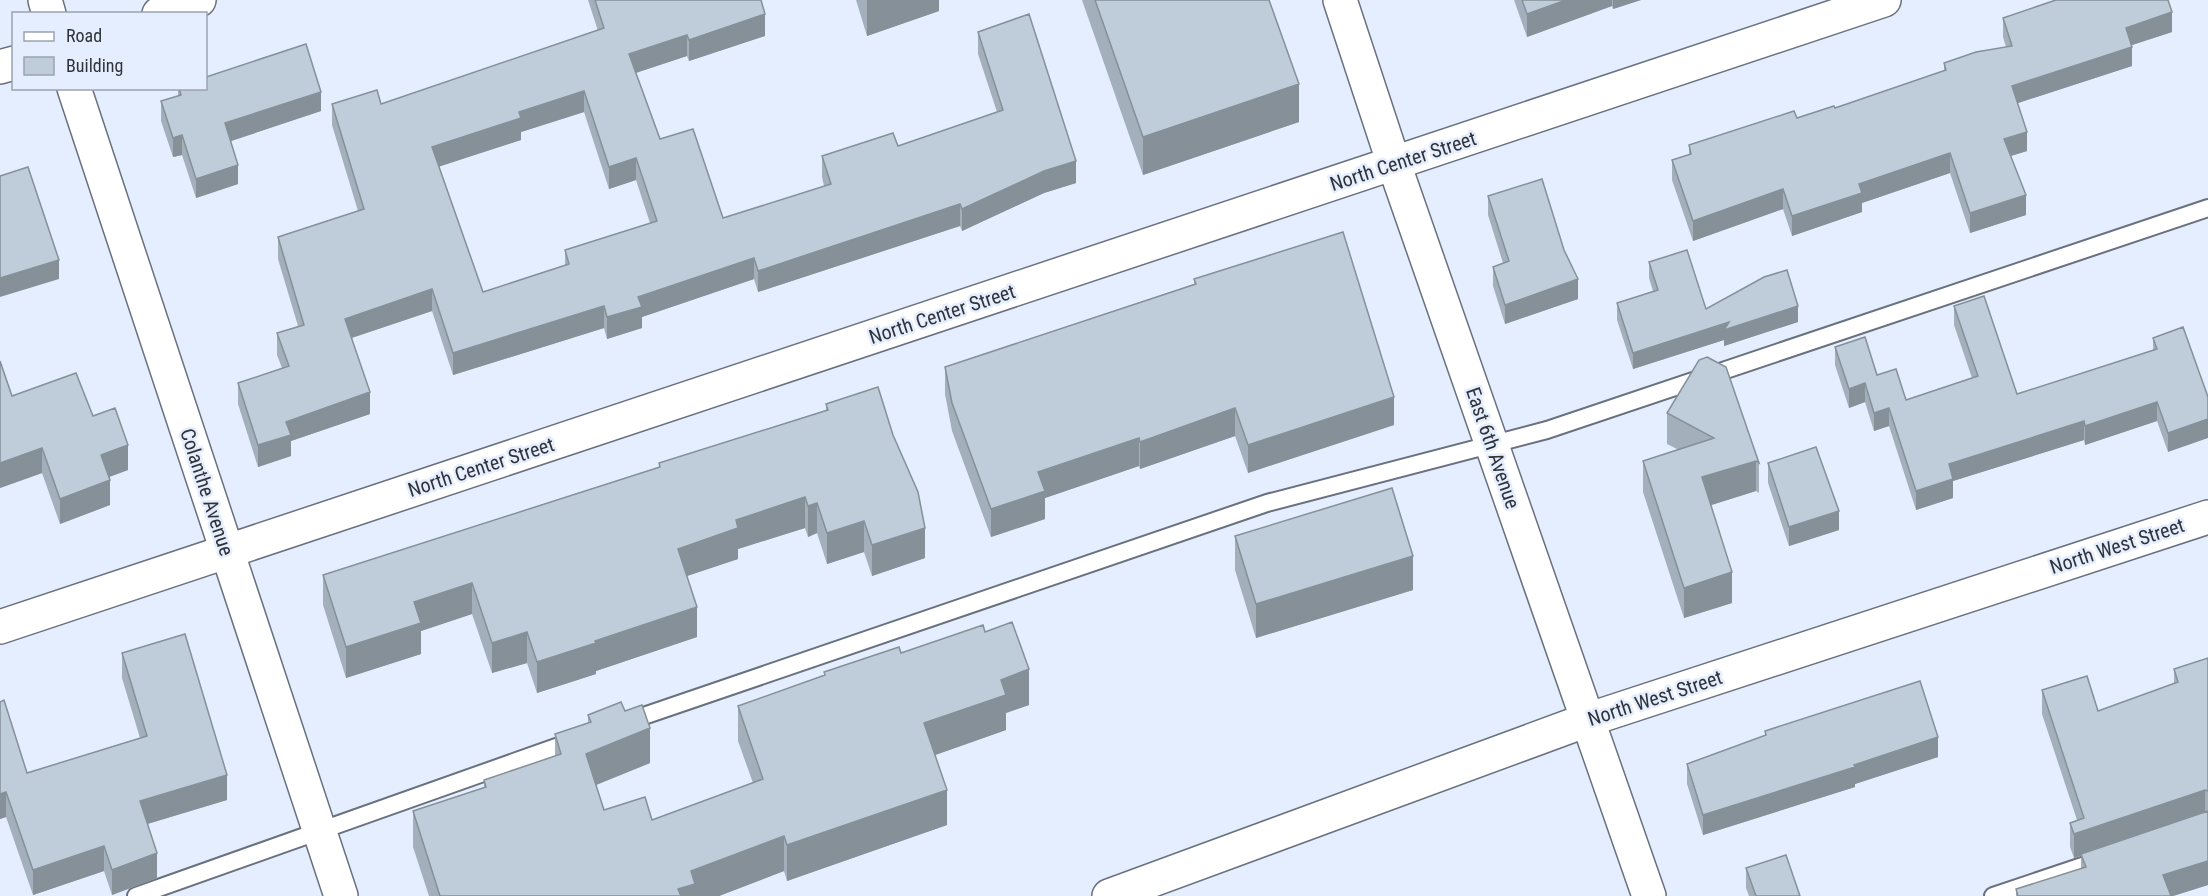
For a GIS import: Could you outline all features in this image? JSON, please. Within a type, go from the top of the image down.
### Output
[{"type":"street","points":[[165,12],[199,0]]},
{"type":"street","name":"East 6th Avenue","points":[[1340,0],[1394,164],[1649,896]]},
{"type":"street","name":"North Center Street","points":[[0,627],[1884,0]]},
{"type":"street","name":"Colanthe Avenue","points":[[75,90],[341,896]]},
{"type":"street","name":"North West Street","points":[[1109,896],[1587,720],[2208,517]]},
{"type":"lane","points":[[610,728],[1266,503],[1547,430],[2208,208]]},
{"type":"lane","points":[[136,896],[588,735]]},
{"type":"lane","points":[[1993,896],[2117,854]]},
{"type":"building","points":[[595,0],[761,0],[765,14],[689,40],[687,35],[629,54],[660,139],[693,129],[723,218],[831,184],[822,156],[893,133],[898,146],[1003,110],[978,32],[1029,14],[1076,161],[1044,171],[962,209],[960,204],[758,271],[754,258],[638,297],[642,307],[607,317],[604,306],[453,353],[432,289],[345,319],[370,392],[286,422],[291,435],[258,445],[238,383],[289,366],[277,333],[304,325],[278,237],[364,209],[332,104],[377,90],[381,104],[604,28]],"holes":[[[584,91],[609,167],[636,158],[657,221],[565,250],[569,264],[483,292],[432,147],[521,118],[519,112]]]},
{"type":"building","points":[[1095,0],[1269,0],[1299,84],[1143,137]]},
{"type":"building","points":[[1522,0],[1566,0],[1527,14]]},
{"type":"building","points":[[2056,0],[2168,0],[2172,12],[2126,28],[2132,47],[2012,86],[2027,132],[2004,139],[2026,195],[1970,213],[1950,153],[1859,184],[1862,193],[1792,216],[1783,189],[1693,221],[1672,160],[1691,154],[1689,145],[1794,111],[1797,118],[1834,106],[1835,108],[1946,70],[1944,63],[1976,52],[2012,46],[2003,18]]},
{"type":"building","points":[[306,44],[321,92],[225,123],[238,165],[196,179],[182,135],[173,138],[161,101],[181,95],[180,90],[207,90],[207,77]]},
{"type":"building","points":[[28,167],[59,260],[0,278],[0,176]]},
{"type":"building","points":[[1542,179],[1564,250],[1578,279],[1505,305],[1493,267],[1509,261],[1488,196]]},
{"type":"building","points":[[1343,232],[1394,397],[1248,445],[1235,408],[1140,442],[1139,438],[1038,472],[1045,491],[991,509],[952,403],[945,367],[1196,284],[1194,279]]},
{"type":"building","points":[[1687,250],[1706,309],[1764,277],[1787,270],[1798,306],[1724,330],[1729,322],[1633,353],[1617,303],[1658,290],[1649,262]]},
{"type":"building","points":[[1984,296],[2017,394],[2157,349],[2153,338],[2183,327],[2208,397],[2208,419],[2168,433],[2157,402],[2085,426],[2084,421],[1949,464],[1953,479],[1916,491],[1889,408],[1874,413],[1865,383],[1849,389],[1835,347],[1865,337],[1877,375],[1896,369],[1906,400],[1978,376],[1954,306]]},
{"type":"building","points":[[1707,357],[1726,367],[1759,463],[1756,461],[1702,477],[1732,572],[1684,588],[1643,461],[1714,438],[1667,413],[1699,360]]},
{"type":"building","points":[[0,361],[12,396],[76,373],[93,416],[115,408],[128,445],[101,455],[110,480],[60,499],[42,448],[0,463]]},
{"type":"building","points":[[878,387],[893,435],[918,492],[925,528],[872,545],[864,521],[827,533],[817,503],[808,506],[805,497],[736,520],[738,528],[678,549],[697,607],[595,641],[596,643],[537,662],[527,632],[492,643],[472,583],[414,602],[421,623],[346,647],[323,575],[660,467],[659,463],[828,410],[826,404]]},
{"type":"building","points":[[1816,447],[1839,511],[1789,527],[1768,463]]},
{"type":"building","points":[[1392,488],[1413,556],[1256,604],[1235,536]]},
{"type":"building","points":[[1012,622],[1029,669],[1001,680],[1006,695],[924,723],[947,790],[787,845],[784,836],[691,871],[695,884],[678,889],[681,896],[440,896],[413,811],[486,787],[484,780],[561,754],[555,734],[591,722],[588,715],[621,702],[625,711],[642,705],[650,728],[586,754],[604,810],[645,797],[652,820],[763,779],[738,706],[825,675],[824,672],[899,647],[901,653],[983,625],[985,632]]},
{"type":"building","points":[[185,634],[227,775],[140,801],[157,853],[112,870],[104,846],[33,870],[6,792],[0,794],[0,702],[4,700],[27,773],[147,736],[122,653]]},
{"type":"building","points":[[2208,658],[2208,791],[2205,790],[2074,834],[2070,823],[2084,818],[2042,690],[2087,676],[2098,711],[2178,682],[2174,669]]},
{"type":"building","points":[[1920,681],[1938,737],[1854,765],[1855,767],[1703,815],[1687,764],[1766,735],[1765,731]]},
{"type":"building","points":[[2208,811],[2208,861],[2163,875],[2171,896],[2018,896],[2016,889],[2086,867],[2081,854]]},
{"type":"building","points":[[1786,855],[1800,896],[1756,896],[1746,868]]}]
